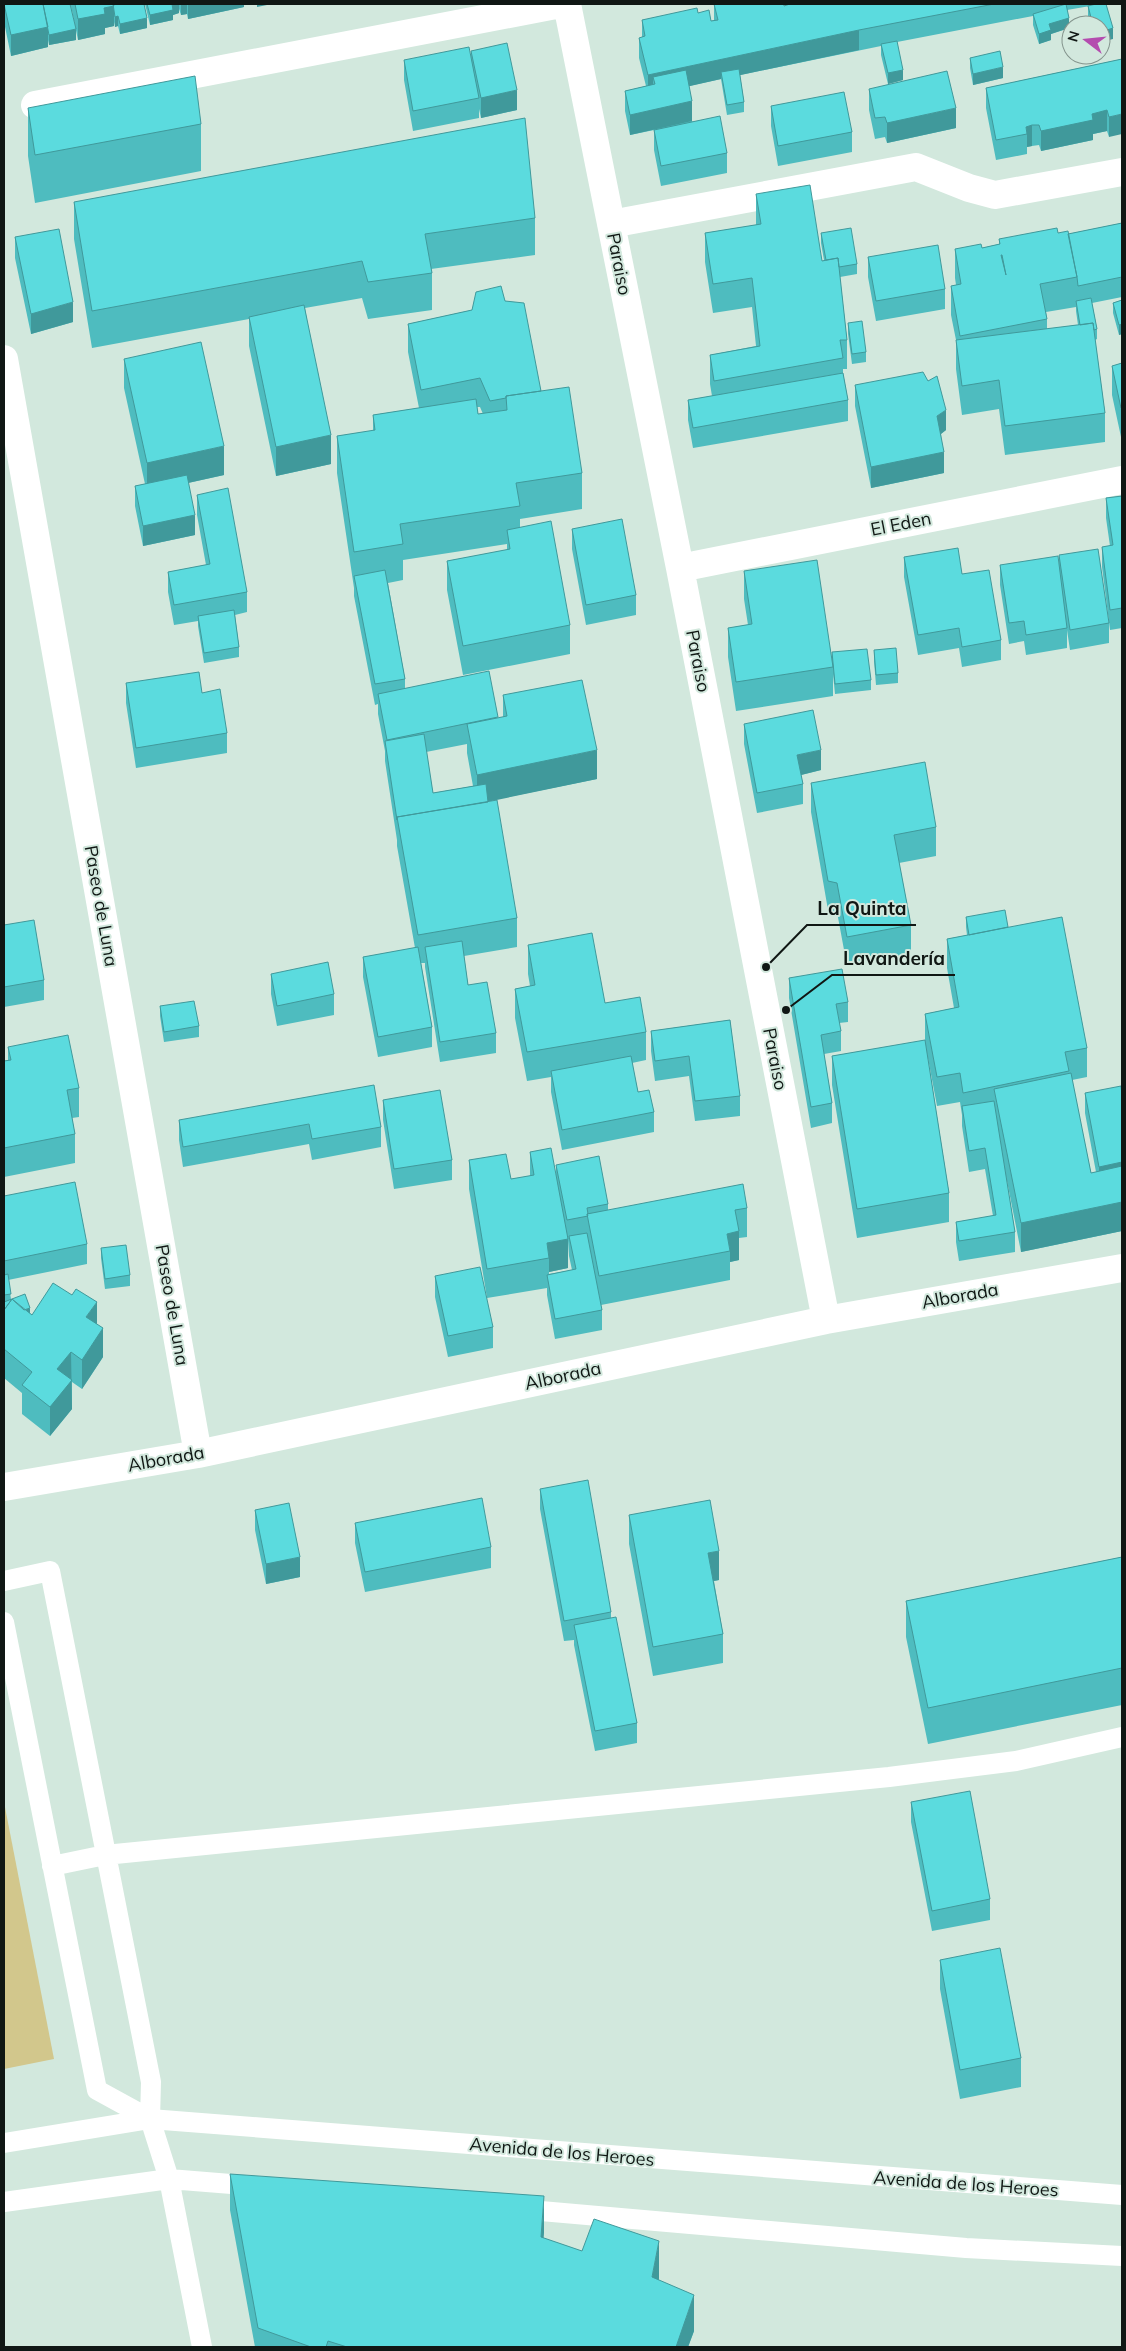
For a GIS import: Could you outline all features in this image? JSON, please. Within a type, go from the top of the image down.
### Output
[{"type":"street","points":[[35,105],[561,4]]},
{"type":"street","name":"Paraiso","points":[[567,4],[680,568],[826,1320]]},
{"type":"street","points":[[611,224],[916,167],[969,188],[995,195],[1122,172]]},
{"type":"street","name":"Paseo de Luna","points":[[4,359],[198,1454]]},
{"type":"street","name":"El Eden","points":[[680,568],[1122,480]]},
{"type":"street","name":"Alborada","points":[[4,1487],[198,1454],[826,1320],[1122,1268]]},
{"type":"lane","points":[[4,1581],[50,1571],[151,2082],[150,2119],[169,2179],[202,2347]]},
{"type":"lane","points":[[4,1622],[97,2090],[150,2119]]},
{"type":"lane","points":[[52,1866],[105,1855],[889,1777],[1016,1761],[1122,1736]]},
{"type":"lane","name":"Avenida de los Heroes","points":[[4,2143],[150,2119],[1122,2195]]},
{"type":"lane","points":[[4,2202],[169,2179],[277,2188]]},
{"type":"lane","points":[[504,2208],[966,2248],[1122,2256]]},
{"type":"shaded area","points":[[4,1802],[54,2059],[4,2069]]},
{"type":"building","points":[[4,4],[43,4],[48,27],[11,35]]},
{"type":"building","points":[[43,4],[70,4],[76,29],[49,35]]},
{"type":"building","points":[[75,4],[113,4],[114,6],[104,8],[105,14],[78,19]]},
{"type":"building","points":[[113,4],[144,4],[147,18],[120,24],[118,16],[115,17]]},
{"type":"building","points":[[147,4],[172,4],[173,10],[150,15]]},
{"type":"building","points":[[714,4],[784,4],[784,6],[790,4],[994,4],[859,30],[648,75],[639,38],[645,36],[642,20],[697,8],[698,13],[709,10],[711,21],[718,20]]},
{"type":"building","points":[[1066,4],[1068,15],[1061,15],[1061,20],[1049,24],[1051,30],[1039,34],[1033,14]]},
{"type":"building","points":[[1106,4],[1109,15],[1090,15],[1088,6]]},
{"type":"building","points":[[897,41],[903,70],[888,73],[881,44]]},
{"type":"building","points":[[507,43],[517,90],[481,98],[471,51]]},
{"type":"building","points":[[469,47],[479,98],[413,111],[404,60]]},
{"type":"building","points":[[1000,51],[1003,67],[973,74],[970,58]]},
{"type":"building","points":[[1122,59],[1122,114],[1109,117],[1107,110],[1092,114],[1093,120],[1041,131],[1039,125],[1032,125],[1026,127],[1027,134],[996,140],[986,88],[1094,65],[1111,65],[1111,61]]},
{"type":"building","points":[[739,69],[744,102],[727,105],[721,72]]},
{"type":"building","points":[[686,70],[692,101],[630,115],[625,91],[655,84],[653,77]]},
{"type":"building","points":[[947,71],[956,108],[887,123],[885,117],[875,118],[869,89]]},
{"type":"building","points":[[195,76],[201,124],[35,155],[28,108]]},
{"type":"building","points":[[844,92],[852,132],[778,146],[771,106]]},
{"type":"building","points":[[720,116],[727,153],[661,166],[654,130]]},
{"type":"building","points":[[525,118],[535,218],[425,234],[432,273],[368,282],[362,261],[92,311],[74,202]]},
{"type":"building","points":[[810,185],[822,261],[838,258],[847,340],[840,340],[843,358],[714,381],[710,355],[760,346],[752,278],[713,284],[705,233],[761,224],[756,194]]},
{"type":"building","points":[[1122,223],[1122,277],[1078,286],[1068,234]]},
{"type":"building","points":[[851,228],[857,264],[839,267],[838,258],[826,260],[821,233]]},
{"type":"building","points":[[1057,228],[1058,233],[1068,231],[1077,277],[1040,284],[1047,319],[960,336],[951,286],[961,284],[955,249],[981,244],[982,248],[1000,244],[999,239]]},
{"type":"building","points":[[59,229],[73,302],[31,314],[15,237]]},
{"type":"building","points":[[938,245],[945,289],[876,301],[868,257]]},
{"type":"building","points":[[501,286],[505,301],[524,303],[541,391],[506,396],[506,398],[490,401],[480,378],[421,390],[408,324],[472,310],[476,292]]},
{"type":"building","points":[[1091,298],[1097,329],[1094,330],[1093,323],[1080,325],[1076,301]]},
{"type":"building","points":[[1122,300],[1122,324],[1119,325],[1113,303]]},
{"type":"building","points":[[304,305],[331,435],[276,447],[249,317]]},
{"type":"building","points":[[862,321],[866,352],[852,354],[848,323]]},
{"type":"building","points":[[1093,323],[1105,413],[1005,426],[999,380],[962,386],[956,340]]},
{"type":"building","points":[[201,342],[224,446],[147,463],[124,359]]},
{"type":"building","points":[[1122,363],[1122,408],[1121,408],[1112,366]]},
{"type":"building","points":[[923,372],[928,381],[937,376],[946,410],[937,416],[944,452],[871,467],[855,385]]},
{"type":"building","points":[[843,373],[848,400],[693,428],[688,400]]},
{"type":"building","points":[[569,387],[582,473],[516,483],[520,506],[400,524],[403,544],[354,552],[337,436],[375,430],[373,415],[476,399],[478,414],[507,410],[506,396]]},
{"type":"building","points":[[187,475],[195,515],[143,526],[135,486]]},
{"type":"building","points":[[228,488],[247,592],[174,605],[168,572],[210,564],[197,495]]},
{"type":"building","points":[[1122,496],[1122,608],[1110,610],[1102,547],[1113,545],[1106,498]]},
{"type":"building","points":[[622,519],[636,595],[586,605],[572,529]]},
{"type":"building","points":[[551,521],[570,625],[463,646],[447,561],[510,549],[507,530]]},
{"type":"building","points":[[958,548],[962,574],[989,570],[1001,640],[962,647],[959,628],[918,635],[904,557]]},
{"type":"building","points":[[1098,549],[1109,623],[1070,630],[1059,555]]},
{"type":"building","points":[[1058,556],[1067,628],[1026,635],[1024,621],[1009,623],[1000,565]]},
{"type":"building","points":[[817,560],[833,667],[736,682],[728,628],[752,624],[744,571]]},
{"type":"building","points":[[385,570],[405,679],[375,684],[354,576]]},
{"type":"building","points":[[234,610],[239,647],[204,653],[198,616]]},
{"type":"building","points":[[896,648],[898,673],[876,675],[874,650]]},
{"type":"building","points":[[867,649],[871,680],[835,684],[832,652]]},
{"type":"building","points":[[489,671],[498,717],[387,740],[378,694]]},
{"type":"building","points":[[199,672],[202,693],[220,689],[227,733],[136,748],[126,683]]},
{"type":"building","points":[[582,680],[597,750],[477,775],[467,724],[507,716],[503,695]]},
{"type":"building","points":[[813,710],[821,750],[797,755],[803,784],[757,793],[744,724]]},
{"type":"building","points":[[424,734],[433,793],[486,784],[488,802],[397,817],[397,820],[385,741]]},
{"type":"building","points":[[925,762],[936,827],[894,835],[911,925],[847,937],[837,883],[828,881],[811,783]]},
{"type":"building","points":[[497,800],[517,918],[418,935],[397,817]]},
{"type":"building","points":[[1005,910],[1008,927],[969,935],[966,917]]},
{"type":"building","points":[[1062,917],[1087,1048],[1065,1052],[1069,1071],[963,1093],[960,1073],[937,1077],[925,1014],[959,1007],[947,939]]},
{"type":"building","points":[[34,920],[44,980],[4,987],[4,925]]},
{"type":"building","points":[[592,933],[605,1003],[640,997],[646,1032],[527,1052],[515,989],[535,985],[528,945]]},
{"type":"building","points":[[462,941],[468,985],[487,982],[496,1033],[440,1042],[425,947]]},
{"type":"building","points":[[418,947],[432,1027],[378,1037],[363,957]]},
{"type":"building","points":[[328,962],[334,994],[277,1006],[271,974]]},
{"type":"building","points":[[842,969],[848,1002],[836,1004],[841,1031],[821,1035],[832,1103],[811,1107],[789,978]]},
{"type":"building","points":[[194,1001],[199,1026],[164,1032],[160,1006]]},
{"type":"building","points":[[730,1020],[740,1096],[695,1101],[689,1056],[655,1061],[651,1031]]},
{"type":"building","points":[[68,1035],[79,1088],[67,1090],[75,1134],[4,1148],[4,1061],[11,1060],[8,1047]]},
{"type":"building","points":[[925,1040],[949,1193],[857,1209],[832,1056]]},
{"type":"building","points":[[631,1056],[638,1092],[649,1090],[654,1112],[562,1130],[551,1071]]},
{"type":"building","points":[[1071,1073],[1091,1173],[1122,1166],[1122,1202],[1021,1223],[994,1089]]},
{"type":"building","points":[[374,1085],[381,1127],[312,1139],[309,1124],[183,1147],[179,1120]]},
{"type":"building","points":[[1121,1086],[1122,1162],[1099,1167],[1085,1093]]},
{"type":"building","points":[[440,1090],[452,1160],[394,1169],[383,1100]]},
{"type":"building","points":[[994,1101],[1015,1232],[959,1241],[956,1222],[996,1215],[985,1148],[969,1151],[962,1106]]},
{"type":"building","points":[[551,1148],[568,1239],[547,1243],[549,1258],[487,1269],[469,1160],[506,1154],[511,1179],[534,1175],[530,1152]]},
{"type":"building","points":[[599,1156],[608,1204],[587,1208],[588,1216],[567,1220],[556,1165]]},
{"type":"building","points":[[75,1182],[87,1244],[4,1261],[4,1196]]},
{"type":"building","points":[[743,1184],[747,1208],[735,1210],[739,1231],[727,1234],[730,1251],[599,1276],[587,1214]]},
{"type":"building","points":[[587,1233],[602,1310],[555,1319],[547,1275],[576,1269],[569,1236]]},
{"type":"building","points":[[126,1245],[130,1275],[105,1279],[101,1248]]},
{"type":"building","points":[[480,1267],[493,1327],[448,1336],[435,1276]]},
{"type":"building","points":[[8,1274],[11,1294],[4,1295],[4,1275]]},
{"type":"building","points":[[53,1283],[72,1295],[76,1289],[97,1302],[86,1317],[103,1328],[82,1360],[71,1352],[57,1369],[72,1380],[50,1407],[22,1385],[32,1372],[4,1349],[4,1310],[12,1299],[32,1315]]},
{"type":"building","points":[[25,1294],[30,1308],[24,1310],[12,1299],[4,1310],[4,1302]]},
{"type":"building","points":[[588,1480],[611,1612],[564,1621],[540,1489]]},
{"type":"building","points":[[482,1498],[491,1547],[365,1572],[355,1523]]},
{"type":"building","points":[[710,1500],[719,1551],[708,1553],[723,1634],[653,1647],[629,1515]]},
{"type":"building","points":[[289,1503],[300,1557],[266,1564],[255,1510]]},
{"type":"building","points":[[1122,1557],[1122,1668],[928,1708],[906,1601]]},
{"type":"building","points":[[616,1617],[637,1723],[595,1731],[574,1625]]},
{"type":"building","points":[[970,1791],[990,1899],[932,1911],[911,1802]]},
{"type":"building","points":[[1000,1948],[1021,2058],[960,2070],[940,1960]]},
{"type":"building","points":[[230,2174],[544,2196],[541,2237],[582,2251],[594,2219],[659,2241],[652,2277],[694,2295],[676,2347],[347,2347],[328,2341],[326,2347],[311,2347],[258,2328]]},
{"type":"place","name":"La Quinta","points":[[766,967]]},
{"type":"place","name":"Lavandería","points":[[786,1010]]}]
